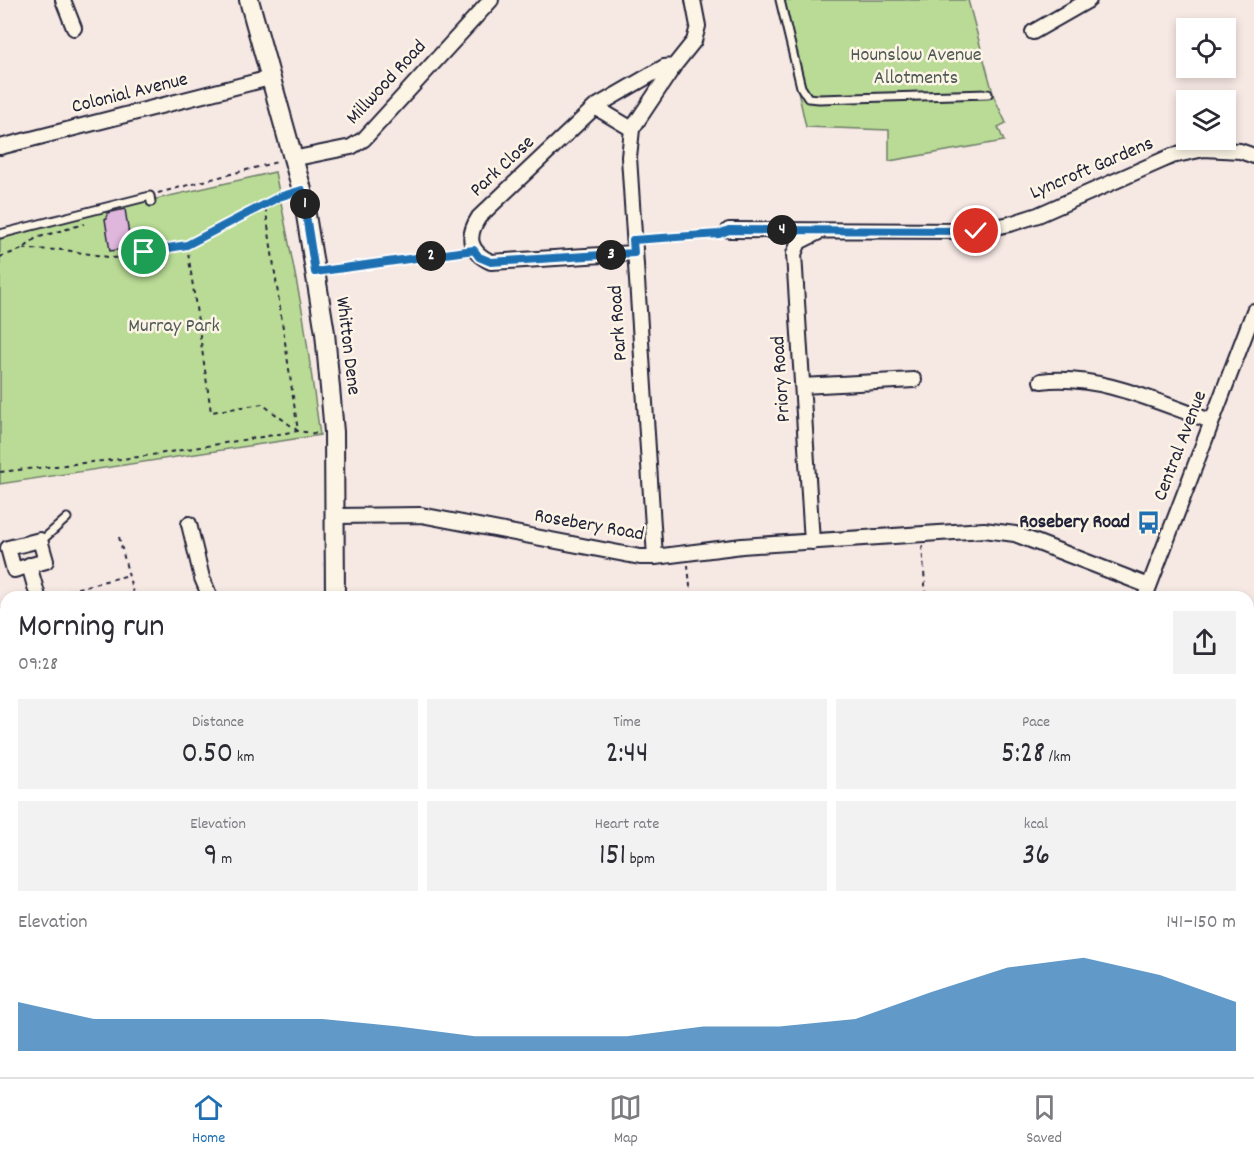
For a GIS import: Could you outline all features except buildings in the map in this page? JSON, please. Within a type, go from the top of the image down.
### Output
[{"type":"street","points":[[63,0],[75,28]]},
{"type":"street","name":"Whitton Dene","points":[[249,0],[302,190],[325,333],[334,432],[335,591]]},
{"type":"street","name":"Millwood Road","points":[[292,159],[351,147],[364,139],[491,0]]},
{"type":"street","name":"Park Road","points":[[655,557],[629,157],[632,129],[674,66],[694,41],[698,26],[693,0]]},
{"type":"street","points":[[1033,32],[1089,0]]},
{"type":"street","name":"Park Close","points":[[474,250],[471,236],[473,226],[479,217],[595,107],[664,67],[674,66]]},
{"type":"street","name":"Colonial Avenue","points":[[0,147],[270,78]]},
{"type":"street","points":[[595,107],[632,129]]},
{"type":"street","name":"Lyncroft Gardens","points":[[729,230],[976,231],[1038,215],[1172,156],[1204,149],[1240,151],[1254,156]]},
{"type":"street","name":"Priory Road","points":[[812,542],[794,254],[799,242],[824,230]]},
{"type":"street","points":[[474,250],[479,257],[491,262],[634,247]]},
{"type":"street","name":"Central Avenue","points":[[1147,591],[1254,310]]},
{"type":"street","points":[[802,386],[914,380]]},
{"type":"street","points":[[1041,381],[1053,380],[1114,386],[1211,422]]},
{"type":"street","name":"Rosebery Road","points":[[336,516],[421,515],[640,557],[686,554],[742,546],[984,530],[1015,534],[1145,591]]},
{"type":"street","points":[[189,524],[202,578],[207,591]]},
{"type":"street","points":[[40,540],[45,561],[29,565],[14,570],[8,549],[40,540]]},
{"type":"street","points":[[29,565],[36,591]]},
{"type":"lane","points":[[780,0],[801,87],[808,98],[988,94]]},
{"type":"lane","points":[[0,234],[150,199]]},
{"type":"lane","points":[[40,542],[67,518]]},
{"type":"path","points":[[150,199],[292,159]]},
{"type":"path","points":[[0,257],[23,249],[65,250],[114,258],[187,245],[288,193],[302,190]]},
{"type":"path","points":[[265,205],[298,430]]},
{"type":"path","points":[[23,249],[36,238],[98,219],[96,210]]},
{"type":"path","points":[[634,247],[719,234],[729,230]]},
{"type":"path","points":[[187,245],[211,412],[262,404],[298,430]]},
{"type":"path","points":[[315,272],[474,250]]},
{"type":"path","points":[[0,472],[139,457],[298,430],[320,434],[334,432]]},
{"type":"path","points":[[921,534],[926,591]]},
{"type":"path","points":[[119,537],[133,591]]},
{"type":"path","points":[[686,554],[690,591]]},
{"type":"path","points":[[67,591],[129,574]]},
{"type":"green space","name":"Hounslow Avenue Allotments","points":[[778,0],[968,0],[994,97],[1006,123],[998,127],[1004,141],[889,161],[889,130],[806,127]]},
{"type":"green space","name":"Murray Park","points":[[275,172],[303,315],[320,435],[0,484],[0,239],[77,217]]},
{"type":"place","name":"Rosebery Road","points":[[1148,523]]},
{"type":"route","points":[[144,252],[187,245],[279,197],[302,190],[315,272],[474,250],[479,257],[491,262],[634,253],[633,240],[719,234],[729,230],[976,231]]}]
